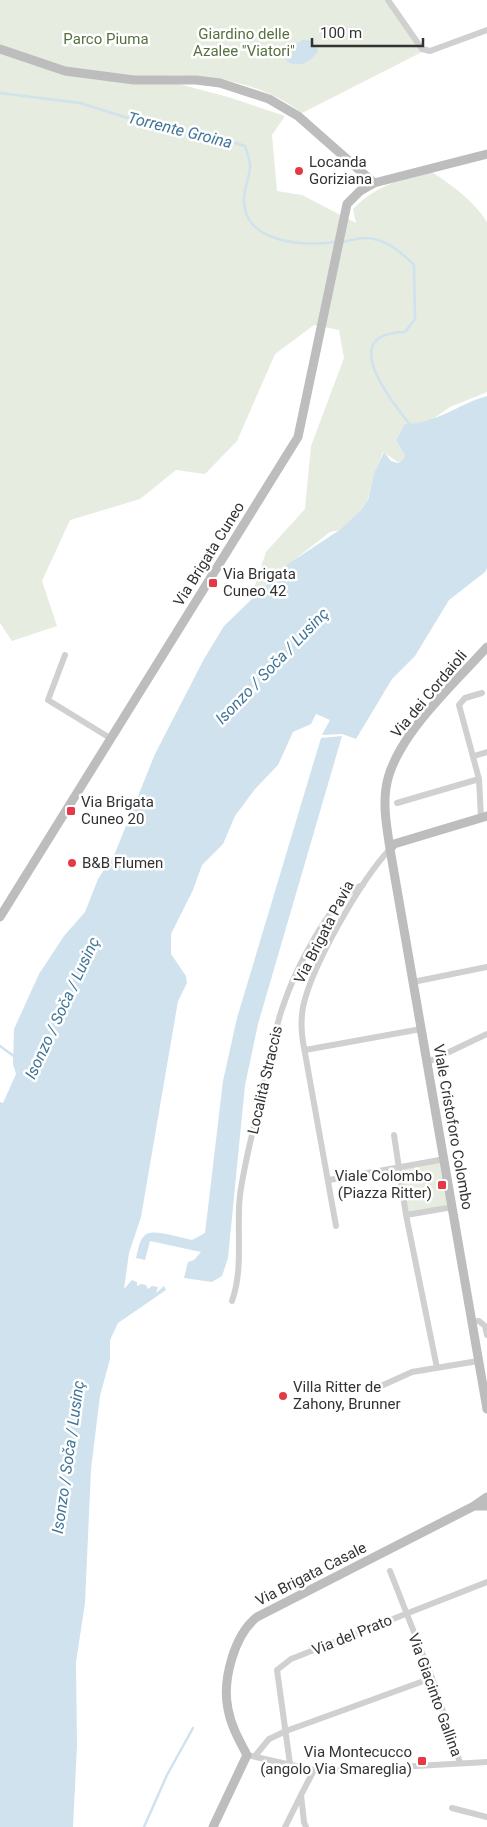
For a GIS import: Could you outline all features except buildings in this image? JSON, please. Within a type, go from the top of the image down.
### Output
[{"type":"street","points":[[388,0],[422,49],[430,51],[487,30]]},
{"type":"street","points":[[0,49],[65,71],[134,80],[220,83],[269,99],[298,116],[374,183],[487,154]]},
{"type":"street","name":"Via Brigata Cuneo","points":[[0,917],[298,437],[347,204],[360,191],[374,183]]},
{"type":"street","name":"Via dei Cordaioli","points":[[390,849],[385,802],[386,786],[395,757],[422,720],[487,647]]},
{"type":"street","points":[[65,655],[48,700],[110,738]]},
{"type":"street","points":[[482,693],[465,698],[459,705],[474,756],[484,817]]},
{"type":"street","points":[[474,756],[487,752]]},
{"type":"street","points":[[397,803],[479,779]]},
{"type":"street","name":"Via Brigata Pavia","points":[[336,1226],[301,1030],[304,1005],[318,966],[373,868],[394,844],[484,817]]},
{"type":"street","name":"Viale Cristoforo Colombo","points":[[390,849],[487,1410]]},
{"type":"street","name":"Località Straccis","points":[[232,1300],[238,1282],[239,1219],[242,1182],[282,1007],[300,965],[327,919],[348,894],[363,885]]},
{"type":"street","points":[[414,982],[487,967]]},
{"type":"street","points":[[305,1050],[421,1029]]},
{"type":"street","points":[[426,1063],[487,1034]]},
{"type":"street","points":[[394,1135],[406,1215],[437,1368]]},
{"type":"street","points":[[329,1180],[445,1159]]},
{"type":"street","points":[[406,1215],[453,1207]]},
{"type":"street","points":[[471,1322],[479,1321],[485,1326],[487,1335]]},
{"type":"street","points":[[381,1386],[412,1372],[478,1361]]},
{"type":"street","points":[[474,1506],[487,1497]]},
{"type":"street","name":"Via Brigata Casale","points":[[251,1756],[232,1726],[226,1693],[234,1647],[250,1623],[474,1506],[487,1506]]},
{"type":"street","name":"Via Giacinto Gallina","points":[[390,1571],[405,1614],[432,1678],[460,1763]]},
{"type":"street","name":"Via del Prato","points":[[286,1731],[277,1670],[291,1659],[487,1582]]},
{"type":"street","points":[[213,1827],[251,1756],[269,1739],[286,1731],[432,1678]]},
{"type":"street","points":[[286,1731],[290,1764]]},
{"type":"street","points":[[251,1756],[314,1770],[487,1762]]},
{"type":"street","points":[[285,1827],[314,1770]]},
{"type":"street","points":[[301,1795],[306,1827]]},
{"type":"street","points":[[452,1808],[487,1817]]},
{"type":"green space","points":[[0,0],[386,0],[422,52],[302,113],[270,94],[234,82],[197,76],[160,76],[160,79],[228,97],[285,116],[272,135],[277,191],[302,195],[356,223],[353,209],[371,194],[390,184],[432,172],[469,200],[487,222],[487,392],[450,407],[427,423],[405,425],[396,440],[405,454],[405,459],[398,462],[383,452],[374,474],[367,502],[357,514],[341,530],[330,532],[285,567],[250,600],[266,552],[305,509],[311,446],[344,358],[339,330],[314,325],[275,354],[237,441],[205,474],[176,470],[140,499],[70,520],[42,581],[57,626],[12,641],[0,623]]},
{"type":"green space","points":[[445,1159],[453,1207],[406,1215],[399,1167]]},
{"type":"water","points":[[303,40],[313,42],[318,51],[305,63],[289,63],[285,58],[286,49]]},
{"type":"water","name":"Isonzo / Soča / Lusinç","points":[[487,396],[487,568],[485,572],[449,600],[415,656],[392,679],[356,739],[342,734],[322,735],[330,720],[316,714],[311,724],[293,732],[278,765],[255,789],[235,816],[223,844],[202,865],[193,890],[171,934],[171,954],[186,976],[187,983],[178,1001],[141,1217],[129,1253],[124,1289],[132,1280],[137,1282],[137,1286],[141,1284],[146,1285],[148,1289],[152,1286],[158,1287],[156,1293],[164,1286],[166,1290],[118,1323],[110,1340],[110,1359],[100,1396],[91,1469],[85,1603],[76,1662],[77,1746],[73,1827],[0,1827],[0,1102],[3,1103],[16,1074],[13,1064],[14,1029],[39,974],[64,936],[85,912],[98,879],[115,853],[155,754],[204,659],[224,626],[288,564],[341,529],[361,510],[368,500],[374,473],[384,452],[391,461],[398,463],[404,459],[405,455],[396,440],[405,424],[427,421]]},
{"type":"water","points":[[342,736],[258,1024],[245,1085],[228,1258],[222,1276],[212,1282],[184,1278],[188,1262],[194,1260],[201,1252],[150,1241],[145,1260],[136,1258],[139,1246],[143,1237],[149,1233],[160,1233],[192,1240],[205,1233],[223,1081],[237,1018],[321,738]]},
{"type":"waterway","name":"Torrente Groina","points":[[0,93],[80,103],[170,131],[226,140],[245,146],[250,165],[244,202],[247,216],[255,227],[266,234],[294,242],[335,242]]},
{"type":"waterway","name":"Torrente Groina","points":[[341,242],[359,238],[379,240],[398,251],[414,265],[415,319],[405,332],[384,335],[374,344],[371,356],[382,386],[411,426]]},
{"type":"waterway","points":[[0,1046],[15,1057]]},
{"type":"waterway","points":[[144,1827],[167,1775],[193,1728]]},
{"type":"place","name":"Locanda Goriziana","points":[[299,171]]},
{"type":"place","name":"Via Brigata Cuneo 42","points":[[213,583]]},
{"type":"place","name":"Via Brigata Cuneo 20","points":[[71,811]]},
{"type":"place","name":"B&B Flumen","points":[[72,863]]},
{"type":"place","name":"Viale Colombo (Piazza Ritter)","points":[[442,1185]]},
{"type":"place","name":"Villa Ritter de Zahony, Brunner","points":[[283,1396]]},
{"type":"place","name":"Via Montecucco (angolo Via Smareglia)","points":[[422,1761]]},
{"type":"park label","name":"Parco Piuma","points":[[106,39]]},
{"type":"park label","name":"Giardino delle Azalee \"Viatori\"","points":[[244,42]]}]
